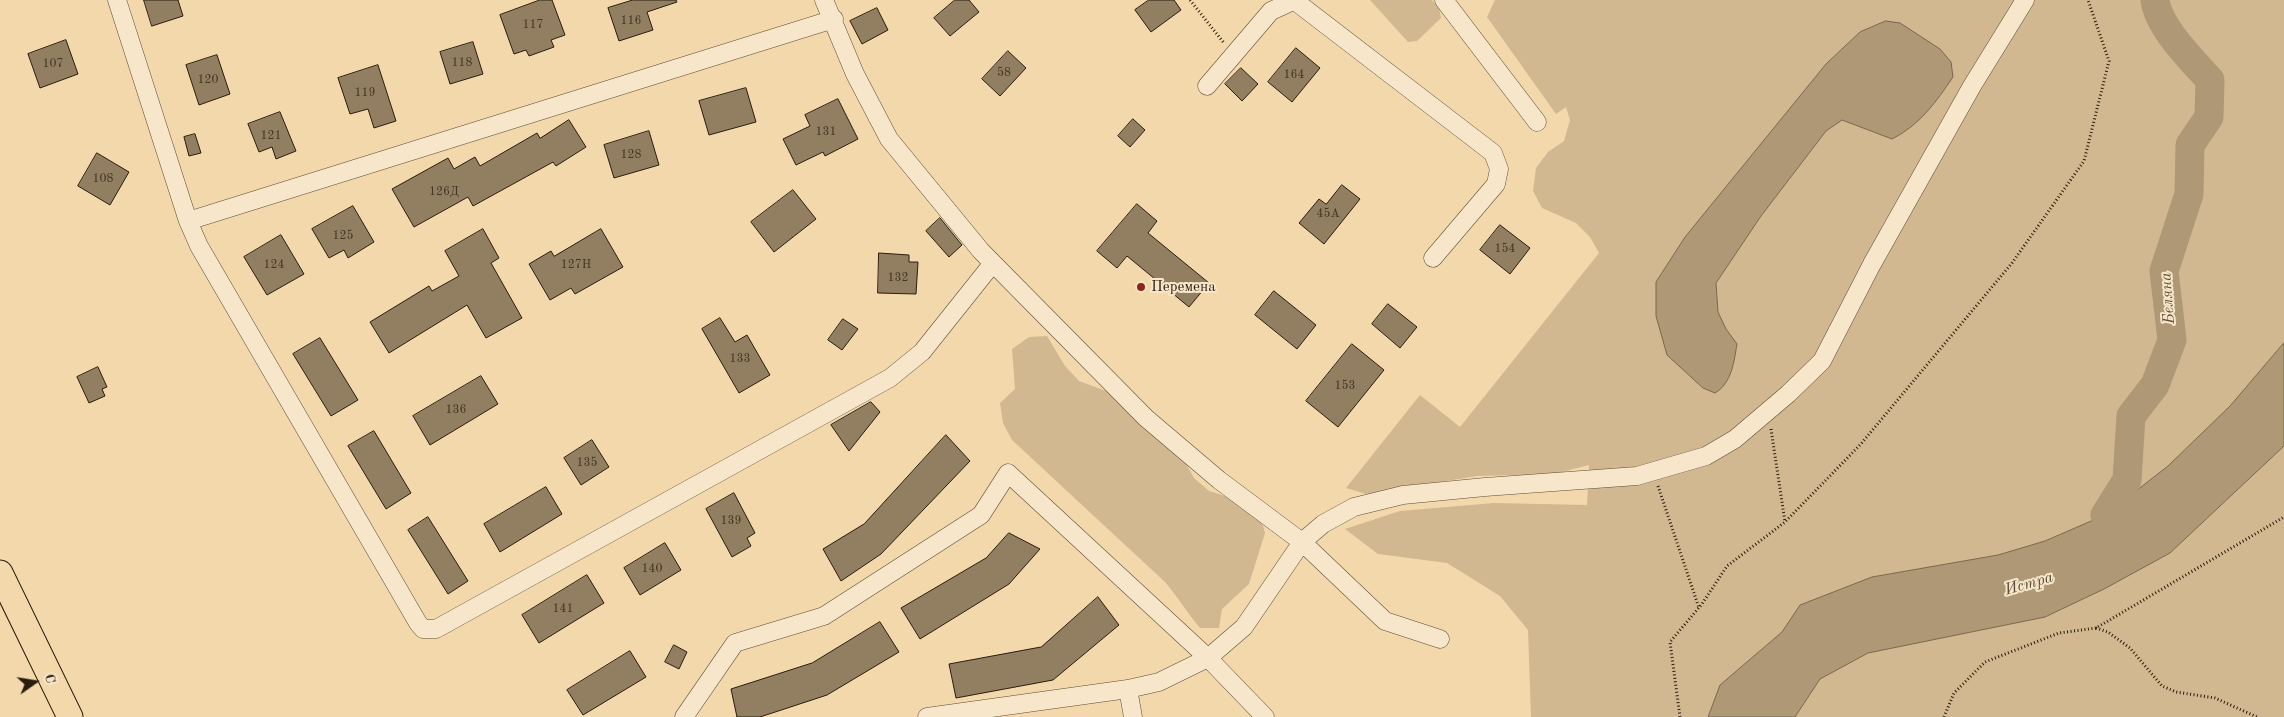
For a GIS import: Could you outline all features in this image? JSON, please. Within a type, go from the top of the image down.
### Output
[{"type":"highway","points":[[0,573],[70,717]]},
{"type":"street","points":[[117,0],[188,221],[199,246],[423,629],[436,629],[890,378],[922,352],[993,263]]},
{"type":"street","points":[[824,0],[834,19],[855,74],[889,139],[981,251],[1146,418],[1219,480],[1302,542],[1385,621],[1440,639]]},
{"type":"street","points":[[1207,86],[1271,11],[1295,0],[1493,153],[1499,168],[1496,184],[1433,258]]},
{"type":"street","points":[[1444,0],[1537,122]]},
{"type":"street","points":[[927,717],[1128,689],[1158,682],[1208,658],[1244,627],[1302,542],[1323,524],[1354,506],[1403,495],[1638,476],[1706,456],[1735,439],[1822,361],[1872,264],[1972,86],[2025,0]]},
{"type":"street","points":[[188,221],[834,19]]},
{"type":"street","points":[[684,717],[735,643],[824,616],[981,515],[1008,473],[1208,658],[1265,717]]},
{"type":"street","points":[[1128,689],[1134,717]]},
{"type":"path","points":[[1190,0],[1233,54]]},
{"type":"path","points":[[1680,717],[1670,642],[1699,608],[1727,566],[1785,522],[1860,445],[2012,263],[2084,161],[2109,61],[2088,0]]},
{"type":"path","points":[[1768,411],[1785,522]]},
{"type":"path","points":[[1653,472],[1699,608]]},
{"type":"path","points":[[1944,717],[1954,693],[1985,662],[2060,634],[2096,628],[2284,517]]},
{"type":"path","points":[[2096,628],[2108,632],[2130,648],[2162,686],[2176,692],[2215,698],[2257,717]]},
{"type":"shaded area","points":[[1370,0],[1432,0],[1439,8],[1441,18],[1417,41],[1408,42]]},
{"type":"shaded area","points":[[1495,0],[2284,0],[2284,343],[2230,406],[2168,466],[2105,515],[2045,541],[1998,555],[1872,577],[1800,605],[1782,632],[1720,685],[1708,717],[1531,717],[1528,630],[1500,596],[1447,563],[1378,554],[1345,529],[1400,511],[1494,503],[1587,505],[1589,465],[1554,474],[1477,476],[1366,494],[1346,488],[1420,395],[1460,427],[1599,253],[1590,237],[1576,223],[1542,208],[1533,191],[1536,168],[1548,152],[1564,141],[1570,120],[1566,107],[1556,114],[1487,17]],"holes":[[[1860,32],[1953,77],[1934,104],[1919,120],[1892,139],[1842,120],[1826,131],[1761,216],[1716,283],[1718,312],[1726,330],[1737,344],[1656,282],[1685,237],[1826,64]]]},
{"type":"shaded area","points":[[1047,336],[1065,366],[1079,381],[1117,395],[1185,462],[1194,478],[1209,491],[1244,502],[1260,514],[1265,533],[1249,584],[1222,609],[1219,628],[1200,628],[1165,582],[1012,440],[1003,423],[1000,403],[1015,389],[1012,349],[1029,337]]},
{"type":"shaded area","points":[[2284,446],[2284,717],[1795,717],[1820,679],[1868,653],[2045,617],[2104,589],[2170,553]]},
{"type":"water","points":[[1886,21],[1900,23],[1940,49],[1951,62],[1953,77],[1934,104],[1919,120],[1892,139],[1842,120],[1826,131],[1761,216],[1716,283],[1718,312],[1726,329],[1737,344],[1729,378],[1725,384],[1715,393],[1703,388],[1667,355],[1656,316],[1656,282],[1685,237],[1826,64],[1860,32]]},
{"type":"water","name":"Истра","points":[[2284,343],[2284,446],[2170,553],[2104,589],[2045,617],[1868,653],[1820,679],[1795,717],[1708,717],[1720,685],[1782,632],[1800,605],[1872,577],[1998,555],[2045,541],[2105,515],[2168,466],[2230,406]]},
{"type":"building","points":[[144,0],[178,0],[183,16],[152,26]]},
{"type":"building","points":[[540,0],[552,0],[565,35],[551,40],[554,47],[529,56],[526,50],[514,54],[500,15]]},
{"type":"building","points":[[633,0],[676,0],[677,2],[647,12],[653,30],[619,41],[608,8]]},
{"type":"building","points":[[955,0],[969,0],[979,12],[950,36],[934,18]]},
{"type":"building","points":[[1149,0],[1174,0],[1181,10],[1151,32],[1135,10]]},
{"type":"building","points":[[877,8],[888,30],[862,44],[850,21]]},
{"type":"building","points":[[66,40],[78,74],[40,88],[28,54]]},
{"type":"building","points":[[473,42],[483,74],[450,84],[440,52]]},
{"type":"building","points":[[1296,48],[1320,68],[1292,102],[1268,82]]},
{"type":"building","points":[[1008,51],[1026,68],[1000,96],[982,79]]},
{"type":"building","points":[[217,55],[230,94],[199,105],[186,65]]},
{"type":"building","points":[[378,65],[396,121],[374,128],[368,109],[350,114],[338,78]]},
{"type":"building","points":[[1241,68],[1258,84],[1242,101],[1225,84]]},
{"type":"building","points":[[746,88],[756,122],[709,135],[699,101]]},
{"type":"building","points":[[838,99],[858,139],[825,156],[823,152],[796,165],[783,139],[810,126],[805,115]]},
{"type":"building","points":[[280,112],[296,151],[276,159],[272,147],[259,152],[248,124]]},
{"type":"building","points":[[1133,119],[1145,130],[1130,147],[1118,136]]},
{"type":"building","points":[[569,120],[586,147],[556,166],[553,162],[473,206],[468,197],[414,227],[392,189],[448,158],[454,169],[475,157],[480,166],[537,133],[540,138]]},
{"type":"building","points":[[649,131],[659,165],[614,178],[604,145]]},
{"type":"building","points":[[195,134],[201,153],[189,156],[184,137]]},
{"type":"building","points":[[97,153],[129,172],[110,205],[78,186]]},
{"type":"building","points":[[1342,185],[1360,199],[1324,244],[1299,223],[1319,199],[1326,204]]},
{"type":"building","points":[[793,190],[816,219],[774,252],[751,222]]},
{"type":"building","points":[[1137,204],[1157,221],[1148,233],[1209,283],[1189,307],[1127,256],[1117,268],[1097,251]]},
{"type":"building","points":[[353,206],[374,242],[348,258],[344,250],[329,258],[312,229]]},
{"type":"building","points":[[940,218],[962,245],[949,257],[926,231]]},
{"type":"building","points":[[1500,225],[1530,248],[1510,274],[1480,250]]},
{"type":"building","points":[[483,229],[499,258],[491,263],[522,318],[486,338],[467,305],[389,353],[370,322],[429,286],[432,291],[459,276],[445,251]]},
{"type":"building","points":[[601,229],[623,267],[575,294],[571,288],[550,300],[529,264],[551,251],[554,256]]},
{"type":"building","points":[[281,235],[304,274],[267,295],[244,257]]},
{"type":"building","points":[[879,253],[909,255],[909,262],[918,262],[916,294],[878,293]]},
{"type":"building","points":[[1274,291],[1316,325],[1297,349],[1255,315]]},
{"type":"building","points":[[1388,304],[1417,327],[1400,348],[1372,324]]},
{"type":"building","points":[[720,318],[735,342],[747,335],[770,375],[739,393],[702,329]]},
{"type":"building","points":[[843,319],[858,329],[842,350],[828,340]]},
{"type":"building","points":[[320,338],[358,400],[331,416],[293,354]]},
{"type":"building","points":[[1352,344],[1384,370],[1338,427],[1306,401]]},
{"type":"building","points":[[98,367],[107,387],[102,389],[105,396],[89,403],[77,377]]},
{"type":"building","points":[[481,376],[498,404],[430,445],[413,416]]},
{"type":"building","points":[[871,402],[880,412],[849,451],[831,425]]},
{"type":"building","points":[[374,431],[411,493],[386,509],[348,446]]},
{"type":"building","points":[[946,435],[970,461],[881,554],[841,581],[823,549],[864,524]]},
{"type":"building","points":[[592,440],[609,467],[581,485],[564,458]]},
{"type":"building","points":[[546,487],[562,514],[500,552],[484,524]]},
{"type":"building","points":[[734,493],[755,533],[747,538],[751,546],[732,557],[706,509]]},
{"type":"building","points":[[428,517],[468,581],[448,594],[408,530]]},
{"type":"building","points":[[1009,533],[1040,549],[1009,584],[920,639],[901,608],[986,558]]},
{"type":"building","points":[[665,543],[681,570],[640,595],[624,568]]},
{"type":"building","points":[[587,575],[604,603],[539,643],[522,615]]},
{"type":"building","points":[[1098,597],[1119,625],[1053,680],[956,698],[949,664],[1041,647]]},
{"type":"building","points":[[880,622],[899,652],[827,695],[760,717],[737,717],[731,689],[812,663]]},
{"type":"building","points":[[674,645],[687,652],[679,669],[665,662]]},
{"type":"building","points":[[630,651],[646,677],[583,715],[567,690]]},
{"type":"waterway","name":"Беляна","points":[[2117,543],[2105,515],[2127,480],[2131,416],[2155,385],[2172,340],[2164,271],[2189,194],[2190,145],[2209,117],[2210,80],[2169,32],[2157,10],[2155,0]]},
{"type":"place","name":"Перемена","points":[[1141,287]]}]
